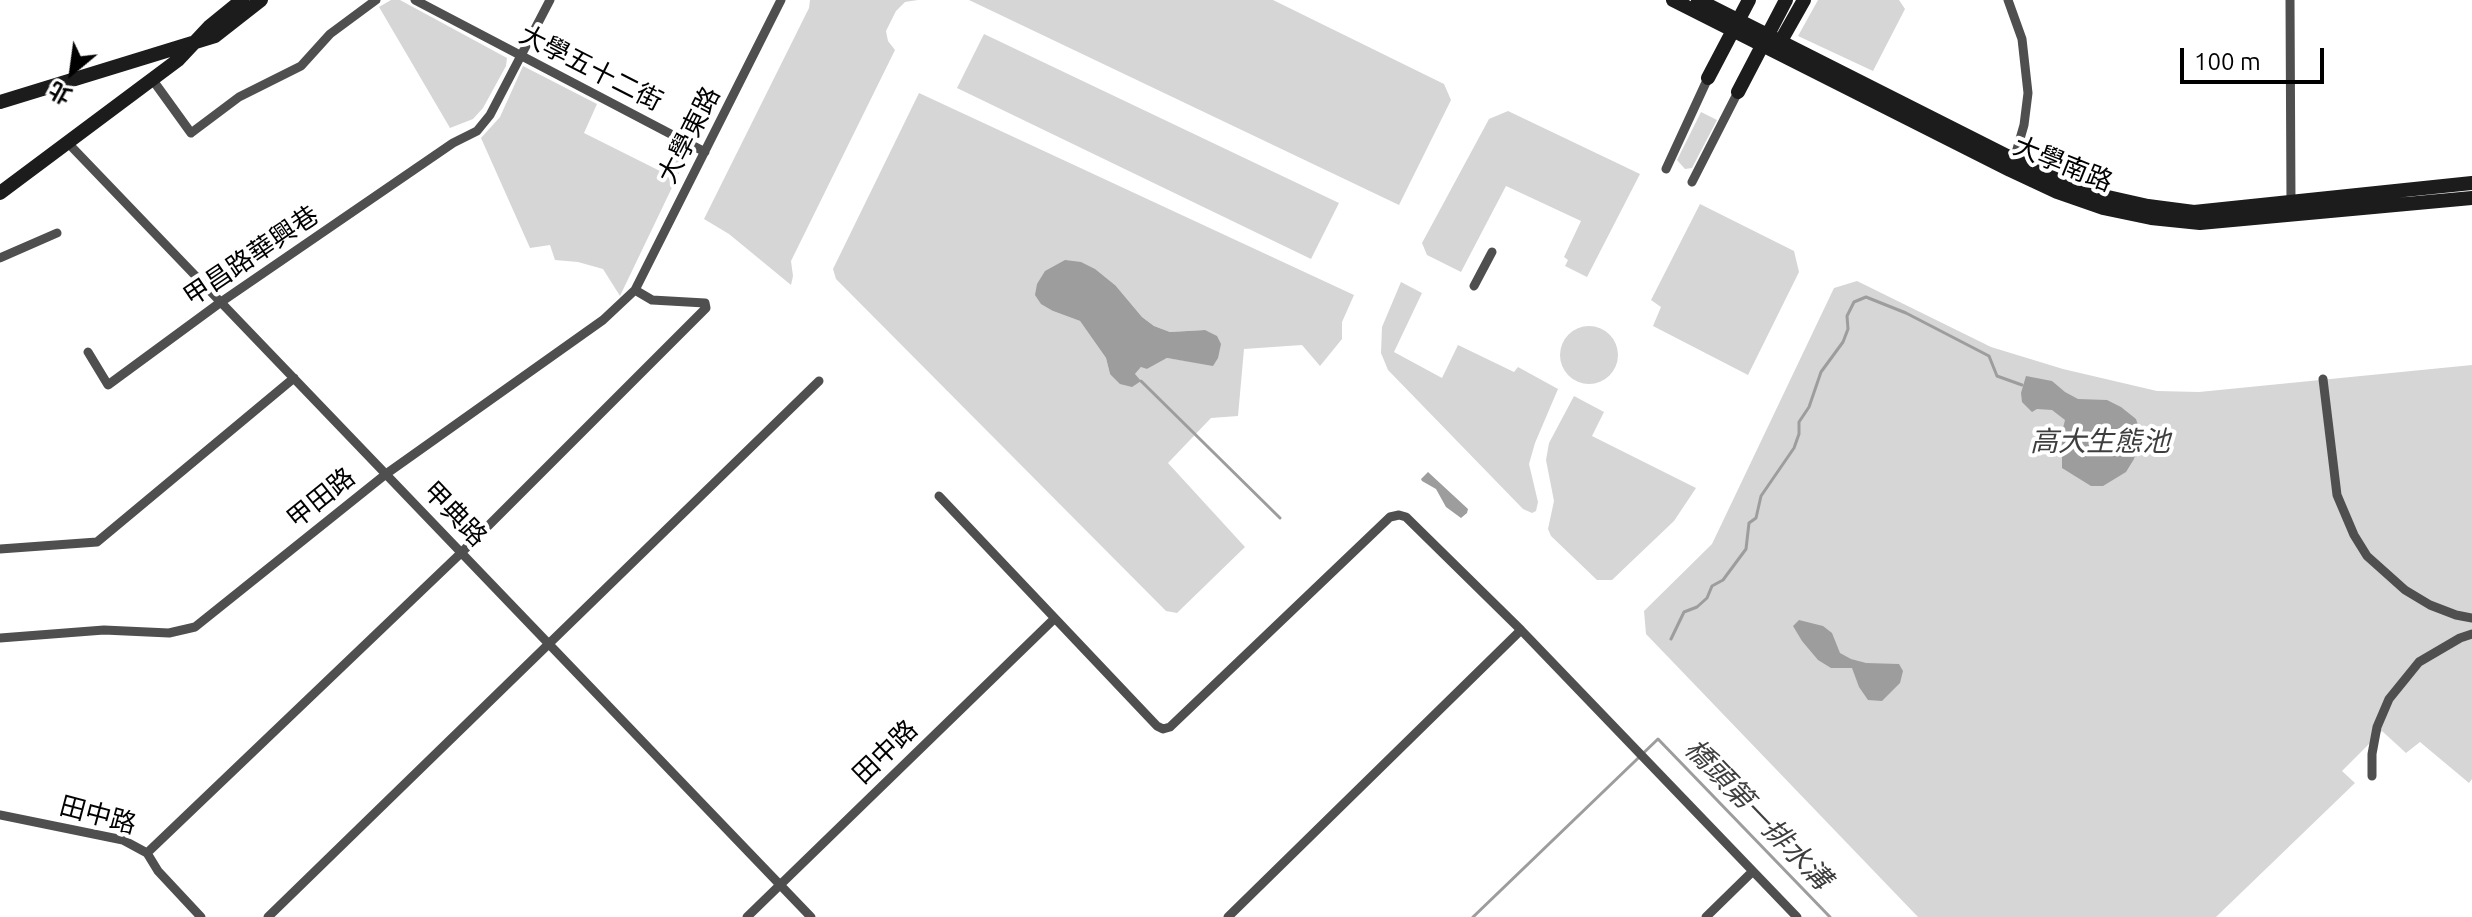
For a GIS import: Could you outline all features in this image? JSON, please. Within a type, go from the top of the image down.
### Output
[{"type":"street","points":[[0,193],[152,79],[242,0]]},
{"type":"street","points":[[0,102],[215,36],[261,0]]},
{"type":"street","points":[[152,79],[191,133],[239,97],[301,66],[330,34],[376,0]]},
{"type":"street","name":"大學五十二街","points":[[415,0],[705,152]]},
{"type":"street","name":"甲昌路華興巷","points":[[88,352],[108,385],[221,302],[453,143],[477,131],[490,115],[550,0]]},
{"type":"street","name":"大學東路","points":[[635,290],[781,0]]},
{"type":"street","name":"大學南路","points":[[1673,0],[1724,11]]},
{"type":"street","name":"大學南路","points":[[1698,0],[1724,11],[1735,24],[2013,165],[2099,195],[2194,212],[2472,198]]},
{"type":"street","points":[[1666,169],[1720,52],[1749,0]]},
{"type":"street","points":[[1692,182],[1786,0]]},
{"type":"street","points":[[1750,68],[1778,46],[1804,0]]},
{"type":"street","points":[[2008,0],[2022,39],[2028,93],[2024,125],[2013,165]]},
{"type":"street","points":[[2290,0],[2291,208]]},
{"type":"street","points":[[1720,52],[1724,11]]},
{"type":"street","name":"甲典路","points":[[67,142],[811,917]]},
{"type":"street","name":"大學南路","points":[[2291,208],[2472,183]]},
{"type":"street","points":[[0,258],[57,233]]},
{"type":"street","points":[[1474,286],[1492,252]]},
{"type":"street","points":[[147,853],[461,553],[706,308],[705,303],[652,300],[635,290]]},
{"type":"street","name":"甲田路","points":[[0,638],[104,630],[169,633],[195,627],[386,474],[603,320],[635,290]]},
{"type":"street","points":[[0,549],[97,542],[294,378]]},
{"type":"street","points":[[2323,379],[2337,495],[2367,556],[2405,590],[2430,605],[2472,618]]},
{"type":"street","points":[[268,917],[819,381]]},
{"type":"street","points":[[939,496],[1163,729],[1170,727],[1390,517],[1406,517],[1521,630],[1797,917]]},
{"type":"street","name":"田中路","points":[[747,917],[1054,619]]},
{"type":"street","points":[[1228,917],[1521,630]]},
{"type":"street","points":[[2372,776],[2377,727],[2389,699],[2419,662],[2472,634]]},
{"type":"street","name":"田中路","points":[[0,815],[123,840],[147,853],[158,871],[201,917]]},
{"type":"street","points":[[1706,917],[1752,872]]},
{"type":"shaded area","points":[[391,0],[400,0],[507,58],[506,66],[483,108],[473,119],[450,128],[379,7]]},
{"type":"shaded area","points":[[810,0],[918,0],[905,2],[896,11],[886,31],[888,41],[895,50],[791,261],[791,285],[729,234],[704,219],[809,8]]},
{"type":"shaded area","points":[[969,0],[1273,0],[1444,84],[1451,100],[1399,205]]},
{"type":"shaded area","points":[[1818,0],[1899,0],[1905,9],[1873,71],[1798,36]]},
{"type":"shaded area","points":[[984,34],[1339,203],[1311,259],[957,88]]},
{"type":"shaded area","points":[[523,66],[597,104],[584,133],[662,172],[675,144],[690,150],[620,296],[603,269],[555,260],[550,245],[530,248],[481,138],[500,117]]},
{"type":"shaded area","points":[[919,93],[1354,295],[1342,322],[1342,339],[1320,366],[1302,345],[1244,349],[1238,416],[1211,418],[1168,463],[1245,547],[1177,613],[1166,611],[836,279],[833,269]],"holes":[[[1116,286],[1142,317],[1170,332],[1205,330],[1213,365],[1167,358],[1147,369],[1142,366],[1135,374],[1110,374],[1106,358],[1080,321],[1053,311]]]},
{"type":"shaded area","points":[[1508,111],[1640,174],[1587,277],[1565,266],[1568,260],[1564,257],[1581,221],[1506,186],[1461,272],[1427,255],[1422,243],[1489,119]]},
{"type":"shaded area","points":[[1701,112],[1717,120],[1692,168],[1685,169],[1677,160]]},
{"type":"shaded area","points":[[1700,204],[1794,251],[1799,272],[1748,375],[1653,326],[1661,307],[1651,300]]},
{"type":"shaded area","points":[[1857,281],[1991,347],[2063,369],[2157,391],[2199,392],[2472,365],[2472,779],[2469,783],[2420,742],[2406,753],[2382,731],[2342,771],[2355,783],[2216,917],[1918,917],[1646,634],[1644,611],[1712,544],[1834,288]]},
{"type":"shaded area","points":[[1401,282],[1422,293],[1394,352],[1442,378],[1458,345],[1514,372],[1518,367],[1558,389],[1529,464],[1538,502],[1536,511],[1532,513],[1523,509],[1388,370],[1381,353],[1382,327]]},
{"type":"shaded area","points":[[1589,326],[1609,335],[1618,355],[1609,375],[1589,384],[1569,375],[1560,355],[1569,335]]},
{"type":"shaded area","points":[[1574,396],[1604,412],[1592,436],[1696,488],[1674,521],[1612,580],[1597,580],[1551,536],[1548,529],[1554,501],[1546,460],[1549,443]]},
{"type":"water","points":[[1065,260],[1081,262],[1095,269],[1154,326],[1170,332],[1205,330],[1217,336],[1221,344],[1213,366],[1167,358],[1147,369],[1141,367],[1135,374],[1141,381],[1132,387],[1120,384],[1110,374],[1106,358],[1080,321],[1053,311],[1041,304],[1035,295],[1045,271]]},
{"type":"water","name":"高大生態池","points":[[2026,376],[2052,381],[2078,399],[2107,400],[2136,419],[2141,435],[2134,459],[2126,472],[2103,486],[2091,486],[2062,468],[2065,420],[2052,410],[2037,409],[2032,412],[2022,402]]},
{"type":"water","points":[[1428,472],[1468,509],[1461,518],[1446,507],[1436,489],[1422,481]]},
{"type":"water","points":[[1799,620],[1823,626],[1832,633],[1840,653],[1851,659],[1866,663],[1899,664],[1903,671],[1900,683],[1882,701],[1868,700],[1852,668],[1831,668],[1818,660],[1793,626]]},
{"type":"waterway","points":[[1671,639],[1684,612],[1697,607],[1707,598],[1712,586],[1723,580],[1746,549],[1749,523],[1756,518],[1761,496],[1794,448],[1799,422],[1809,407],[1821,372],[1843,342],[1848,329],[1847,316],[1854,302],[1866,297],[1906,313],[1989,356],[1997,376],[2022,385]]},
{"type":"waterway","points":[[1141,381],[1280,518]]},
{"type":"waterway","name":"橋頭第一排水溝","points":[[1473,917],[1658,739],[1830,917]]}]
